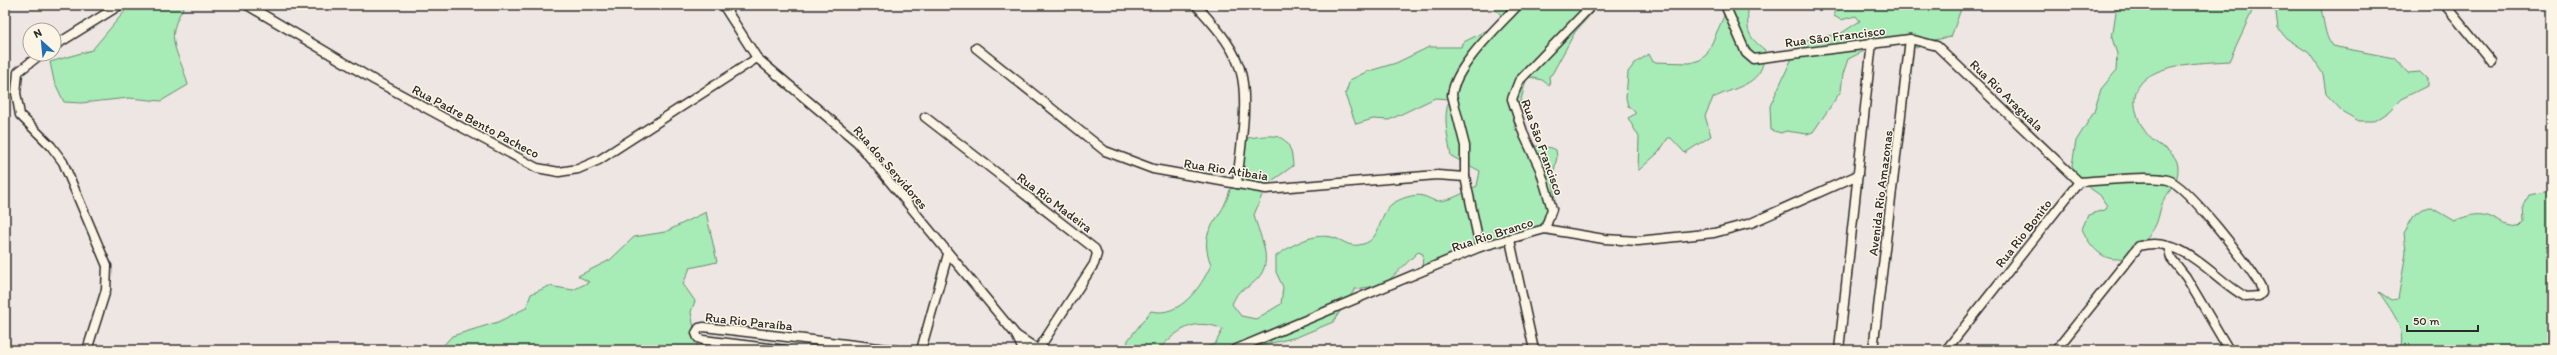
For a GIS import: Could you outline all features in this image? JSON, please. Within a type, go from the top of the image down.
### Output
[{"type":"street","points":[[62,41],[120,5]]},
{"type":"street","name":"Rua Padre Bento Pacheco","points":[[247,5],[374,80],[464,129],[538,168],[559,172],[578,169],[599,160],[757,58]]},
{"type":"street","name":"Rua dos Servidores","points":[[723,5],[757,58],[857,142],[1016,335],[1023,350]]},
{"type":"street","points":[[1196,5],[1227,43],[1242,77],[1243,99],[1237,184]]},
{"type":"street","points":[[1480,247],[1465,177],[1465,146],[1452,95],[1452,88],[1464,67],[1518,5]]},
{"type":"street","name":"Rua São Francisco","points":[[1545,229],[1552,209],[1540,170],[1524,135],[1512,99],[1519,82],[1592,5]]},
{"type":"street","name":"Rua São Francisco","points":[[1725,5],[1746,53],[1753,59],[1872,42],[1910,39]]},
{"type":"street","points":[[2445,5],[2491,61]]},
{"type":"street","name":"Avenida Rio Amazonas","points":[[1873,350],[1910,39]]},
{"type":"street","name":"Rua Rio Araguala","points":[[1910,39],[1926,42],[1944,51],[2079,182]]},
{"type":"street","name":"Avenida Rio Amazonas","points":[[1839,350],[1872,42]]},
{"type":"street","name":"Rua Rio Atibaia","points":[[976,48],[1105,151],[1153,169],[1266,189],[1437,175],[1465,177]]},
{"type":"street","points":[[31,62],[18,72],[16,93],[20,115],[52,146],[63,162],[108,266],[106,290],[87,350]]},
{"type":"street","name":"Rua Rio Madeira","points":[[925,118],[1095,249],[1097,254],[1094,264],[1038,350]]},
{"type":"street","name":"Rua Rio Branco","points":[[1234,350],[1480,247],[1510,240],[1545,229],[1604,239],[1638,241],[1714,233],[1757,221],[1858,175]]},
{"type":"street","points":[[2056,350],[2134,251],[2146,245],[2158,243],[2180,250],[2206,266],[2246,297],[2255,298],[2262,293],[2257,280],[2226,236],[2176,183],[2158,179],[2079,182]]},
{"type":"street","name":"Rua Rio Bonito","points":[[1946,350],[2079,182]]},
{"type":"street","points":[[1510,240],[1534,350]]},
{"type":"street","points":[[2168,246],[2171,258],[2186,277],[2229,350]]},
{"type":"street","points":[[921,350],[948,254]]},
{"type":"street","name":"Rua Rio Paraíba","points":[[786,350],[702,340],[698,338],[696,333],[699,328],[704,327],[896,350]]},
{"type":"street","name":"Rua dos Servidores","points":[[1016,335],[1038,350]]},
{"type":"green space","points":[[130,5],[185,5],[178,17],[174,28],[173,37],[174,45],[188,85],[161,101],[129,98],[81,103],[64,102],[54,81],[50,62],[62,62],[62,59],[92,50]]},
{"type":"green space","points":[[1491,5],[1599,5],[1575,32],[1552,74],[1549,76],[1550,86],[1542,80],[1530,77],[1526,80],[1514,128],[1532,144],[1556,150],[1557,157],[1553,176],[1556,213],[1550,214],[1532,235],[1522,241],[1510,243],[1502,248],[1476,244],[1461,249],[1432,265],[1416,280],[1422,270],[1423,254],[1418,252],[1384,285],[1355,289],[1333,322],[1297,337],[1243,350],[1198,350],[1215,344],[1223,329],[1203,324],[1195,325],[1179,331],[1158,350],[1127,350],[1128,340],[1151,311],[1161,312],[1171,310],[1180,305],[1195,291],[1207,274],[1211,265],[1206,242],[1211,227],[1225,204],[1231,187],[1238,139],[1276,136],[1283,139],[1288,144],[1293,166],[1266,185],[1254,215],[1265,251],[1264,268],[1260,276],[1253,283],[1239,292],[1232,304],[1241,316],[1256,319],[1281,304],[1283,287],[1276,272],[1276,256],[1289,248],[1304,240],[1320,236],[1335,238],[1351,245],[1363,244],[1374,237],[1388,208],[1399,200],[1420,195],[1435,201],[1448,200],[1477,186],[1480,171],[1451,156],[1446,119],[1446,112],[1450,99],[1435,98],[1389,120],[1373,119],[1356,124],[1345,95],[1350,80],[1366,72],[1396,63],[1429,47],[1461,47],[1462,43],[1503,22],[1501,15]]},
{"type":"green space","points":[[1721,5],[1748,5],[1748,26],[1750,35],[1753,40],[1765,50],[1764,62],[1760,71],[1755,78],[1748,83],[1713,98],[1705,116],[1711,136],[1685,153],[1671,138],[1668,138],[1659,152],[1638,171],[1639,137],[1628,118],[1635,114],[1635,112],[1628,106],[1626,98],[1628,72],[1635,63],[1649,54],[1653,62],[1690,63],[1700,60],[1707,54],[1724,16]]},
{"type":"green space","points":[[1847,5],[1966,5],[1961,9],[1951,37],[1934,40],[1916,48],[1907,39],[1878,44],[1848,59],[1843,74],[1841,91],[1813,132],[1807,134],[1786,131],[1781,133],[1771,130],[1770,106],[1799,43],[1813,38],[1840,34],[1860,21],[1856,16],[1841,20],[1834,16],[1834,12]]},
{"type":"green space","points":[[2117,5],[2255,5],[2229,61],[2191,64],[2163,70],[2151,75],[2142,82],[2136,92],[2136,112],[2145,132],[2154,141],[2173,155],[2177,162],[2178,172],[2175,182],[2163,202],[2156,225],[2146,240],[2137,250],[2118,259],[2108,258],[2099,253],[2090,243],[2082,229],[2088,215],[2104,210],[2107,206],[2100,195],[2077,179],[2072,165],[2076,141],[2094,112],[2101,89],[2116,71],[2117,54],[2112,38]]},
{"type":"green space","points":[[2275,5],[2320,5],[2326,32],[2332,46],[2394,58],[2408,73],[2420,72],[2427,79],[2427,86],[2401,99],[2388,112],[2374,121],[2359,121],[2343,112],[2326,94],[2323,74],[2309,53],[2286,38],[2278,28]]},
{"type":"green space","points":[[2552,191],[2552,350],[2400,350],[2402,342],[2399,326],[2379,292],[2391,300],[2398,299],[2406,252],[2404,233],[2415,214],[2422,209],[2430,207],[2454,221],[2466,217],[2483,215],[2501,223],[2519,227],[2524,222],[2523,205],[2528,195]]},
{"type":"green space","points":[[706,212],[717,262],[690,268],[683,284],[695,301],[691,312],[698,350],[439,350],[452,336],[498,322],[526,308],[531,294],[549,286],[573,290],[589,282],[578,276],[610,260],[634,237],[665,232]]}]
